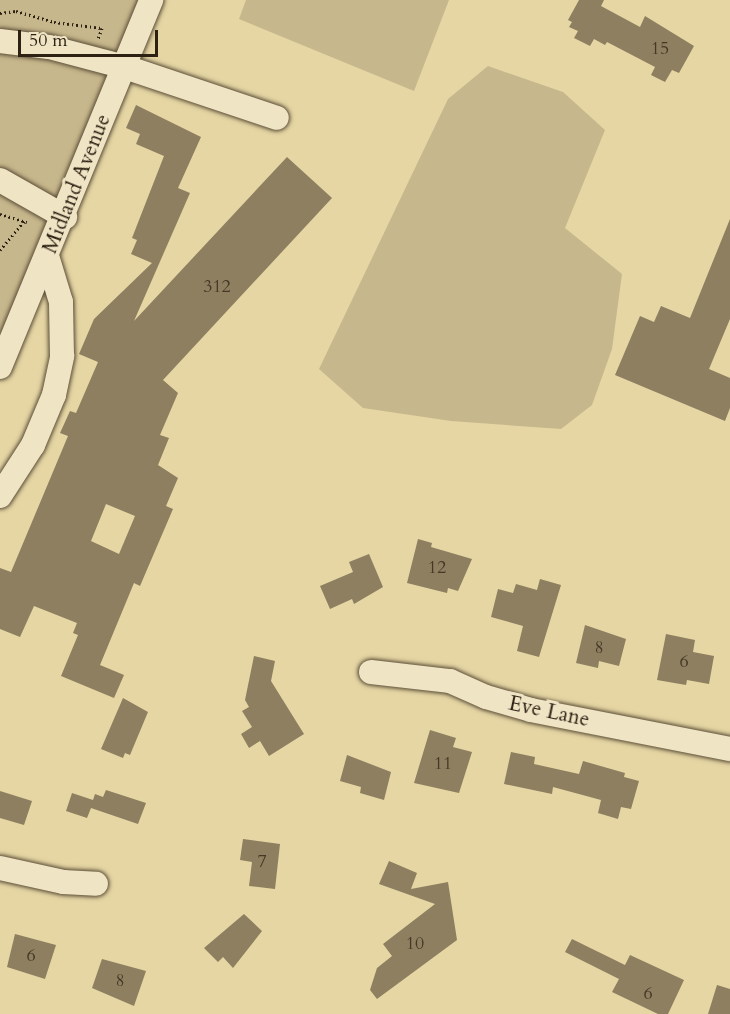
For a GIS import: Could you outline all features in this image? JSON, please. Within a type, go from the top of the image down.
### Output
[{"type":"street","name":"Midland Avenue","points":[[0,367],[64,217],[151,0]]},
{"type":"street","points":[[0,41],[49,47],[125,67],[277,118]]},
{"type":"street","points":[[0,180],[64,217]]},
{"type":"street","points":[[0,496],[33,445],[54,395],[62,356],[62,302],[47,256]]},
{"type":"street","name":"Eve Lane","points":[[371,672],[450,681],[486,698],[531,710],[730,749]]},
{"type":"street","points":[[0,868],[63,882],[96,884]]},
{"type":"path","points":[[0,13],[16,11],[54,22],[102,28],[94,49]]},
{"type":"path","points":[[0,214],[31,224]]},
{"type":"path","points":[[0,250],[26,221],[27,214]]},
{"type":"shaded area","points":[[0,0],[144,0],[0,345]]},
{"type":"shaded area","points":[[246,0],[449,0],[414,91],[239,19]]},
{"type":"shaded area","points":[[488,66],[563,92],[605,130],[565,228],[622,274],[612,349],[592,405],[561,429],[451,421],[363,408],[319,369],[448,99]]},
{"type":"building","points":[[579,0],[604,0],[601,6],[640,27],[645,16],[694,46],[679,73],[672,70],[665,82],[651,75],[655,67],[607,42],[605,45],[594,39],[590,46],[574,38],[578,31],[569,27],[572,22],[568,20]]},
{"type":"building","points":[[136,105],[201,137],[178,188],[190,193],[134,321],[287,157],[332,198],[163,380],[178,393],[160,435],[169,438],[158,465],[178,478],[166,506],[173,509],[140,586],[134,583],[100,665],[124,675],[114,698],[61,676],[78,635],[73,633],[77,623],[34,606],[20,637],[0,629],[0,568],[11,572],[68,436],[60,433],[70,411],[76,413],[98,362],[79,354],[94,319],[152,263],[131,254],[137,240],[132,238],[164,156],[136,144],[140,134],[126,128]],"holes":[[[106,504],[135,516],[119,554],[91,541]]]},
{"type":"building","points":[[730,219],[730,319],[709,369],[730,378],[730,408],[725,421],[615,375],[640,316],[654,322],[661,306],[690,318]]},
{"type":"building","points":[[418,539],[432,543],[431,547],[472,559],[458,591],[448,588],[447,593],[407,583]]},
{"type":"building","points":[[369,554],[383,587],[354,604],[352,599],[330,609],[320,586],[353,572],[349,562]]},
{"type":"building","points":[[540,579],[561,585],[539,657],[517,651],[523,626],[491,617],[498,589],[513,593],[516,584],[537,590]]},
{"type":"building","points":[[585,625],[626,639],[619,666],[599,661],[598,668],[576,663]]},
{"type":"building","points":[[666,634],[695,640],[693,652],[714,656],[709,684],[687,680],[686,685],[657,680]]},
{"type":"building","points":[[254,656],[275,661],[271,681],[304,734],[269,756],[260,741],[249,748],[241,734],[252,727],[242,711],[249,707],[245,700]]},
{"type":"building","points":[[123,698],[148,712],[130,755],[125,753],[123,758],[101,749]]},
{"type":"building","points":[[430,730],[456,738],[453,747],[472,752],[459,793],[414,783]]},
{"type":"building","points":[[511,752],[535,757],[534,764],[579,774],[583,761],[625,773],[624,777],[639,781],[631,809],[621,807],[618,819],[598,813],[601,800],[553,787],[552,794],[504,784]]},
{"type":"building","points":[[347,755],[391,772],[384,800],[360,793],[361,787],[340,781]]},
{"type":"building","points":[[106,790],[146,803],[138,824],[91,808],[87,818],[66,811],[72,793],[93,800],[95,794],[103,797]]},
{"type":"building","points":[[0,791],[32,801],[24,825],[0,818]]},
{"type":"building","points":[[243,839],[280,844],[275,889],[249,886],[252,862],[240,860]]},
{"type":"building","points":[[389,861],[417,873],[411,889],[448,882],[457,940],[377,999],[370,990],[377,968],[392,956],[383,944],[435,904],[379,884]]},
{"type":"building","points":[[244,914],[262,931],[233,968],[223,957],[218,962],[204,948]]},
{"type":"building","points":[[15,934],[56,945],[45,979],[7,967]]},
{"type":"building","points":[[572,939],[625,965],[630,955],[684,980],[668,1014],[658,1014],[612,992],[619,979],[565,952]]},
{"type":"building","points":[[102,959],[146,971],[134,1006],[92,988]]},
{"type":"building","points":[[717,985],[730,989],[730,1014],[708,1014]]}]
